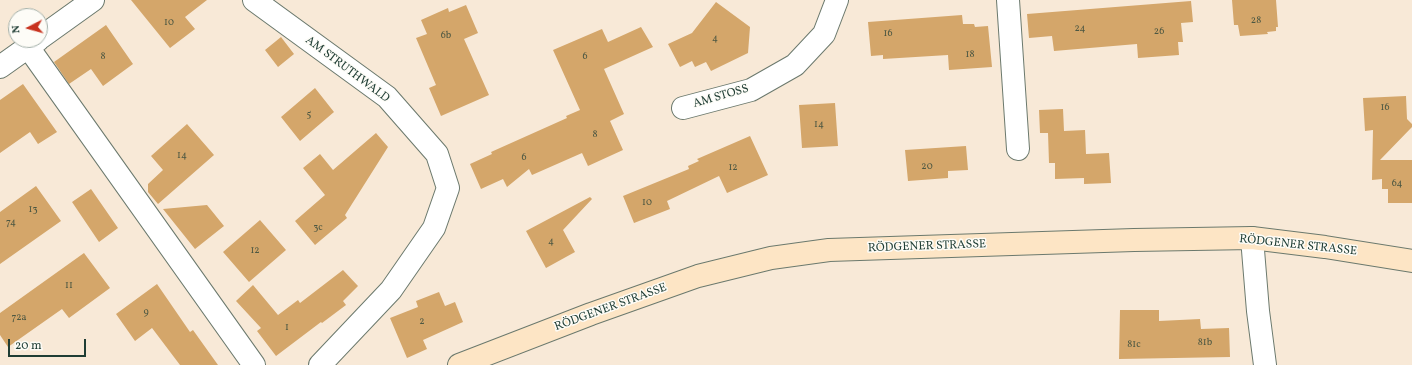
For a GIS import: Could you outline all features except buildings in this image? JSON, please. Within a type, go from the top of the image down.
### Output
[{"type":"main road","name":"RÖDGENER STRASSE","points":[[459,365],[591,314],[698,276],[771,258],[829,250],[1126,240],[1252,238],[1325,247],[1412,261]]},
{"type":"street","points":[[48,33],[93,0]]},
{"type":"street","name":"AM STRUTHWALD","points":[[254,0],[387,97],[437,154],[448,188],[434,228],[391,290],[320,365]]},
{"type":"street","name":"AM STOSS","points":[[683,108],[751,90],[795,66],[824,34],[837,0]]},
{"type":"street","points":[[1008,0],[1018,149]]},
{"type":"street","points":[[0,67],[27,48]]},
{"type":"street","points":[[39,48],[254,365]]},
{"type":"street","points":[[1252,238],[1258,311],[1265,365]]}]
